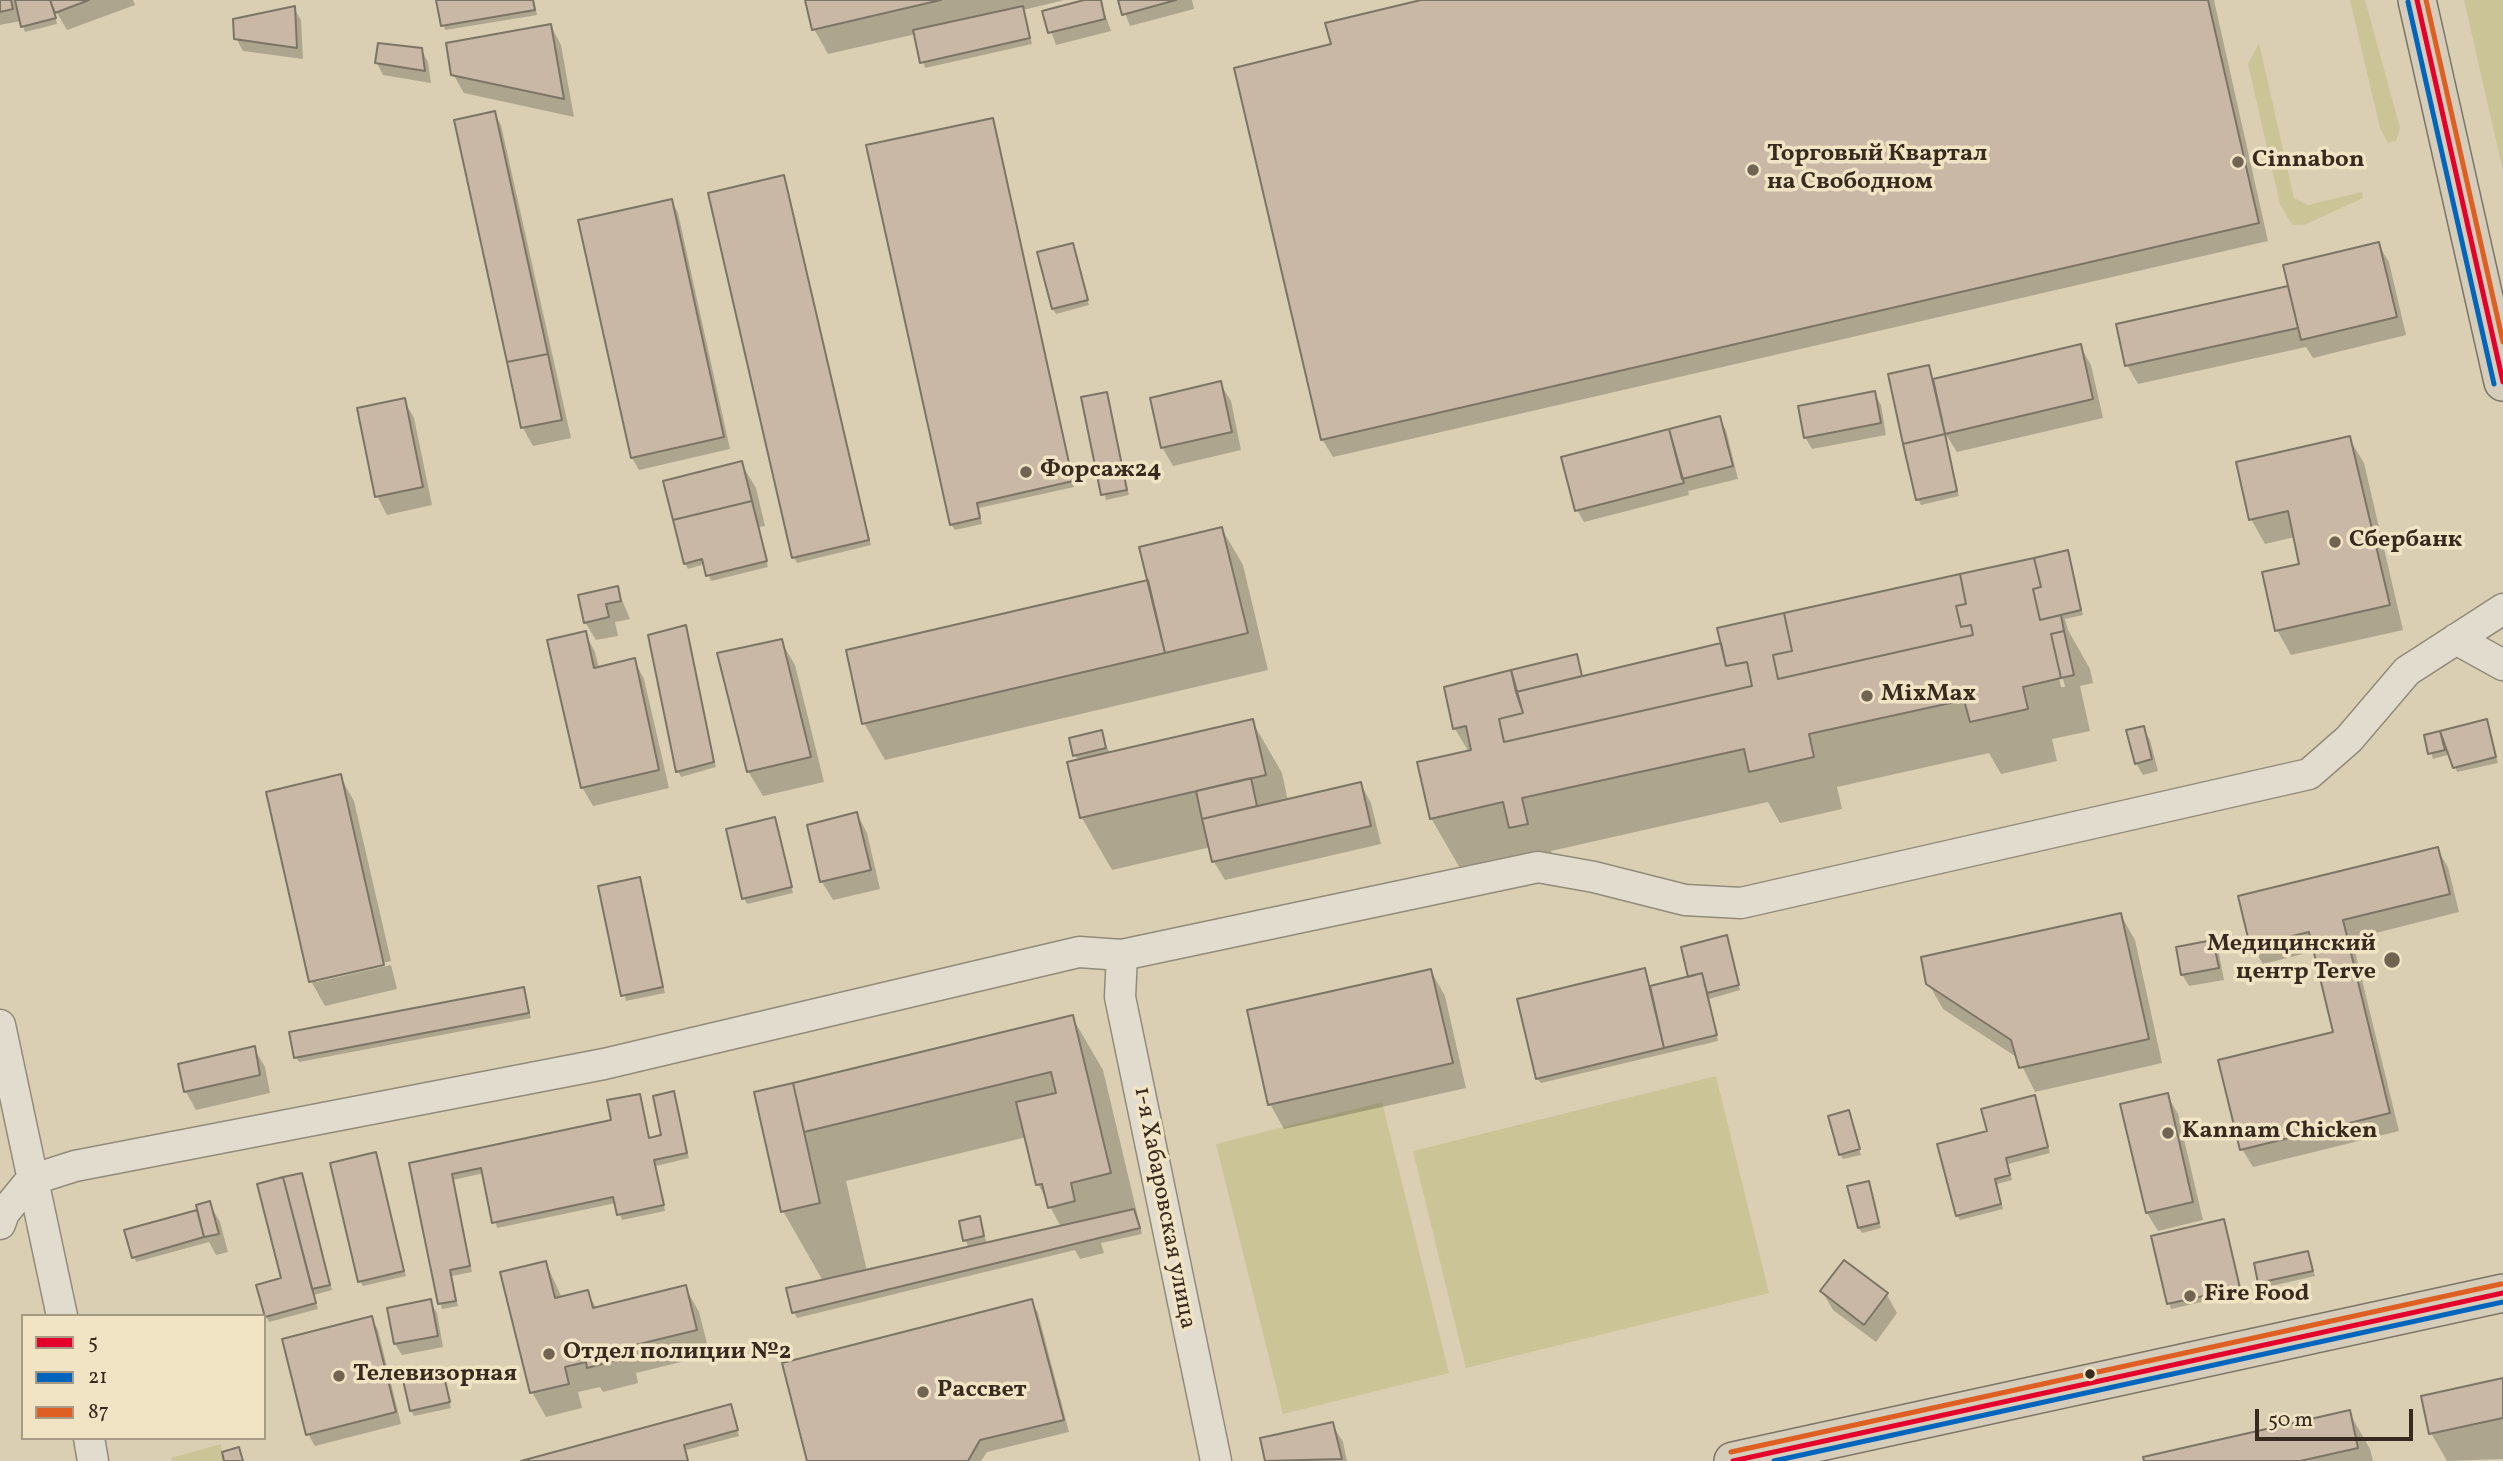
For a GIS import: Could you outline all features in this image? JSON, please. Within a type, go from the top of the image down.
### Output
[{"type":"main road","points":[[2417,0],[2503,382]]},
{"type":"main road","points":[[1733,1461],[1790,1455],[2500,1292]]},
{"type":"street","points":[[0,1224],[4,1213],[31,1180],[75,1166],[604,1064],[1079,952],[1122,955],[1538,867],[1594,877],[1685,900],[1741,903],[2204,800],[2309,774],[2349,740],[2407,671],[2503,609]]},
{"type":"street","points":[[2456,639],[2503,665]]},
{"type":"street","name":"1-я Хабаровская улица","points":[[1122,955],[1120,997],[1216,1461]]},
{"type":"street","points":[[0,1025],[21,1111],[31,1180],[62,1314]]},
{"type":"street","points":[[89,1440],[93,1461]]},
{"type":"shaded area","points":[[2350,0],[2365,0],[2400,128],[2396,141],[2388,143],[2380,128]]},
{"type":"shaded area","points":[[2464,0],[2503,0],[2503,171]]},
{"type":"shaded area","points":[[2259,43],[2294,198],[2308,205],[2362,192],[2363,198],[2304,225],[2292,225],[2280,204],[2248,64]]},
{"type":"shaded area","points":[[1716,1076],[1769,1293],[1466,1368],[1413,1151]]},
{"type":"shaded area","points":[[1382,1102],[1449,1373],[1283,1414],[1216,1144]]},
{"type":"shaded area","points":[[221,1444],[224,1461],[172,1461],[171,1458]]},
{"type":"building","points":[[0,0],[11,0],[13,9],[0,12]]},
{"type":"building","points":[[15,0],[50,0],[56,18],[21,27]]},
{"type":"building","points":[[50,0],[89,0],[55,13]]},
{"type":"building","points":[[436,0],[533,0],[535,10],[441,26]]},
{"type":"building","points":[[805,0],[941,0],[812,30]]},
{"type":"building","points":[[1084,0],[1101,0],[1105,19],[1048,33],[1042,11]]},
{"type":"building","points":[[1118,0],[1176,0],[1122,15]]},
{"type":"building","name":"Торговый Квартал на Свободном","points":[[1421,0],[2208,0],[2259,223],[1321,440],[1234,68],[1331,44],[1325,23]]},
{"type":"building","points":[[295,6],[297,48],[234,39],[233,19]]},
{"type":"building","points":[[1023,6],[1030,38],[920,63],[913,30]]},
{"type":"building","points":[[551,24],[564,99],[451,75],[446,43]]},
{"type":"building","points":[[378,43],[422,48],[425,71],[375,63]]},
{"type":"building","points":[[495,111],[548,354],[507,362],[454,120]]},
{"type":"building","points":[[993,118],[1073,481],[977,503],[980,518],[950,525],[866,145]]},
{"type":"building","points":[[784,175],[869,540],[792,558],[708,193]]},
{"type":"building","points":[[672,199],[724,437],[631,458],[578,220]]},
{"type":"building","points":[[2379,242],[2397,317],[2301,340],[2283,265]]},
{"type":"building","points":[[1073,243],[1088,300],[1052,309],[1037,252]]},
{"type":"building","points":[[2288,286],[2298,328],[2125,366],[2116,324]]},
{"type":"building","points":[[2081,344],[2093,399],[1945,434],[1933,379]]},
{"type":"building","points":[[548,354],[562,420],[521,428],[507,362]]},
{"type":"building","points":[[1929,365],[1945,434],[1903,444],[1888,374]]},
{"type":"building","points":[[1221,381],[1232,432],[1161,448],[1150,398]]},
{"type":"building","points":[[1875,391],[1881,423],[1804,438],[1798,406]]},
{"type":"building","points":[[1107,392],[1127,490],[1101,495],[1081,397]]},
{"type":"building","points":[[405,398],[423,487],[375,497],[357,408]]},
{"type":"building","points":[[1720,416],[1733,466],[1682,479],[1669,429]]},
{"type":"building","points":[[1669,429],[1684,483],[1575,511],[1561,457]]},
{"type":"building","points":[[1945,434],[1957,491],[1916,500],[1903,444]]},
{"type":"building","name":"Сбербанк","points":[[2350,436],[2390,605],[2275,631],[2262,572],[2299,564],[2288,511],[2249,520],[2236,462]]},
{"type":"building","points":[[742,461],[752,501],[673,520],[663,481]]},
{"type":"building","points":[[752,501],[767,561],[706,576],[702,559],[684,564],[673,520]]},
{"type":"building","points":[[1222,527],[1248,633],[1165,653],[1139,547]]},
{"type":"building","points":[[2068,550],[2081,610],[2040,620],[2033,589],[2041,587],[2034,558]]},
{"type":"building","name":"MixMax","points":[[2034,558],[2041,587],[2033,589],[2040,620],[2061,615],[2064,631],[2051,634],[2061,678],[2023,687],[2028,709],[1970,722],[1964,700],[1809,734],[1814,757],[1749,772],[1744,749],[1522,798],[1528,824],[1509,828],[1503,802],[1430,819],[1417,762],[1471,750],[1466,726],[1453,729],[1444,687],[1511,670],[1523,713],[1499,719],[1504,742],[1752,686],[1747,662],[1726,666],[1717,628],[1784,613],[1792,651],[1773,655],[1778,679],[1973,635],[1971,625],[1961,627],[1956,606],[1966,604],[1960,574]]},
{"type":"building","points":[[1960,574],[1966,604],[1956,606],[1961,627],[1971,625],[1973,635],[1778,679],[1773,655],[1792,651],[1784,613]]},
{"type":"building","points":[[1148,580],[1165,653],[862,724],[846,650]]},
{"type":"building","points":[[618,586],[621,601],[606,604],[609,617],[584,623],[578,595]]},
{"type":"building","points":[[686,625],[714,762],[676,772],[648,635]]},
{"type":"building","points":[[586,631],[594,668],[635,658],[659,770],[581,788],[547,640]]},
{"type":"building","points":[[2064,631],[2074,675],[2061,678],[2051,634]]},
{"type":"building","points":[[782,639],[811,757],[747,772],[717,653]]},
{"type":"building","points":[[1721,643],[1726,666],[1747,662],[1752,686],[1504,742],[1499,719],[1523,713],[1516,692]]},
{"type":"building","points":[[1577,654],[1582,676],[1516,692],[1511,670]]},
{"type":"building","points":[[1253,719],[1266,775],[1080,818],[1067,762]]},
{"type":"building","points":[[2487,719],[2496,757],[2453,768],[2440,731]]},
{"type":"building","points":[[2144,726],[2152,759],[2135,764],[2126,730]]},
{"type":"building","points":[[1102,730],[1106,748],[1073,756],[1069,738]]},
{"type":"building","points":[[2440,731],[2445,750],[2428,754],[2424,735]]},
{"type":"building","points":[[341,774],[384,965],[309,982],[266,792]]},
{"type":"building","points":[[1251,778],[1257,806],[1202,819],[1196,791]]},
{"type":"building","points":[[1361,782],[1371,826],[1212,862],[1202,819]]},
{"type":"building","points":[[857,812],[871,870],[820,882],[807,825]]},
{"type":"building","points":[[775,817],[792,887],[742,899],[726,829]]},
{"type":"building","points":[[2438,847],[2450,894],[2343,920],[2390,1113],[2240,1150],[2218,1060],[2333,1032],[2309,932],[2250,946],[2238,896]]},
{"type":"building","points":[[640,877],[663,987],[621,996],[598,886]]},
{"type":"building","points":[[2121,913],[2149,1039],[2019,1068],[2011,1040],[1926,984],[1921,957]]},
{"type":"building","points":[[1727,935],[1739,985],[1707,993],[1702,973],[1688,977],[1681,947]]},
{"type":"building","points":[[2213,940],[2219,968],[2181,975],[2176,947]]},
{"type":"building","points":[[1645,968],[1664,1048],[1536,1079],[1517,999]]},
{"type":"building","points":[[1431,969],[1453,1063],[1268,1105],[1247,1010]]},
{"type":"building","points":[[1702,973],[1717,1035],[1664,1048],[1650,986]]},
{"type":"building","points":[[524,987],[529,1013],[294,1058],[289,1032]]},
{"type":"building","points":[[1073,1015],[1111,1173],[1071,1183],[1075,1201],[1048,1208],[1042,1184],[1036,1185],[1016,1102],[1056,1093],[1051,1072],[804,1132],[793,1083]]},
{"type":"building","points":[[255,1046],[260,1075],[184,1092],[178,1064]]},
{"type":"building","points":[[793,1083],[820,1203],[781,1212],[754,1092]]},
{"type":"building","points":[[674,1091],[687,1153],[654,1160],[664,1205],[617,1215],[613,1197],[492,1223],[481,1168],[452,1174],[470,1266],[450,1270],[456,1301],[438,1304],[409,1163],[611,1120],[607,1100],[640,1094],[649,1138],[661,1135],[653,1096]]},
{"type":"building","points":[[2168,1093],[2193,1202],[2146,1213],[2120,1104]]},
{"type":"building","points":[[2035,1095],[2048,1147],[2006,1158],[2010,1175],[1995,1179],[2001,1204],[1956,1216],[1937,1144],[1987,1131],[1981,1109]]},
{"type":"building","points":[[1849,1110],[1860,1149],[1839,1155],[1828,1116]]},
{"type":"building","points":[[376,1152],[404,1271],[358,1282],[330,1163]]},
{"type":"building","points":[[302,1173],[330,1285],[312,1289],[283,1177]]},
{"type":"building","points":[[283,1177],[316,1303],[266,1317],[256,1285],[281,1278],[257,1184]]},
{"type":"building","points":[[1869,1181],[1879,1223],[1858,1228],[1847,1186]]},
{"type":"building","points":[[210,1201],[219,1234],[204,1237],[196,1205]]},
{"type":"building","points":[[1134,1209],[1140,1228],[792,1313],[786,1288]]},
{"type":"building","points":[[197,1210],[204,1237],[132,1258],[124,1230]]},
{"type":"building","points":[[980,1216],[984,1236],[963,1241],[959,1221]]},
{"type":"building","points":[[2224,1219],[2240,1288],[2167,1304],[2151,1236]]},
{"type":"building","points":[[2308,1251],[2313,1271],[2258,1283],[2254,1263]]},
{"type":"building","points":[[1844,1260],[1888,1293],[1864,1325],[1820,1291]]},
{"type":"building","points":[[546,1261],[555,1298],[588,1290],[593,1308],[686,1285],[697,1330],[623,1348],[625,1358],[587,1368],[586,1362],[565,1367],[569,1384],[530,1393],[500,1272]]},
{"type":"building","points":[[431,1299],[438,1336],[394,1344],[387,1308]]},
{"type":"building","name":"Рассвет","points":[[1032,1299],[1064,1420],[980,1440],[968,1461],[807,1461],[782,1363]]},
{"type":"building","name":"Телевизорная","points":[[372,1316],[396,1412],[306,1435],[282,1339]]},
{"type":"building","points":[[443,1372],[450,1402],[410,1411],[403,1380]]},
{"type":"building","points":[[2503,1378],[2503,1418],[2429,1434],[2421,1396]]},
{"type":"building","points":[[731,1404],[738,1430],[684,1445],[688,1461],[521,1461]]},
{"type":"building","points":[[2350,1410],[2358,1448],[2300,1461],[2144,1461],[2143,1457]]},
{"type":"building","points":[[1333,1422],[1342,1459],[1265,1461],[1260,1438]]},
{"type":"building","points":[[239,1447],[243,1461],[224,1461],[222,1452]]},
{"type":"transit line","name":"5","points":[[2417,0],[2503,382]]},
{"type":"transit line","name":"87","points":[[2426,0],[2503,342]]},
{"type":"transit line","name":"21","points":[[2408,2],[2494,384]]},
{"type":"transit line","name":"87","points":[[1731,1452],[2501,1284]]},
{"type":"transit line","name":"5","points":[[1733,1461],[2503,1293]]},
{"type":"transit line","name":"21","points":[[1774,1461],[2503,1302]]},
{"type":"place","name":"Cinnabon","points":[[2238,162]]},
{"type":"place","name":"Торговый Квартал на Свободном","points":[[1753,170]]},
{"type":"place","name":"Форсаж24","points":[[1026,472]]},
{"type":"place","name":"Сбербанк","points":[[2335,542]]},
{"type":"place","name":"MixMax","points":[[1867,696]]},
{"type":"place","name":"Медицинский центр Terve","points":[[2392,960]]},
{"type":"place","name":"Kannam Chicken","points":[[2168,1133]]},
{"type":"place","name":"Fire Food","points":[[2190,1296]]},
{"type":"place","name":"Отдел полиции №2","points":[[549,1354]]},
{"type":"place","name":"Телевизорная","points":[[339,1376]]},
{"type":"place","name":"Рассвет","points":[[923,1392]]}]
